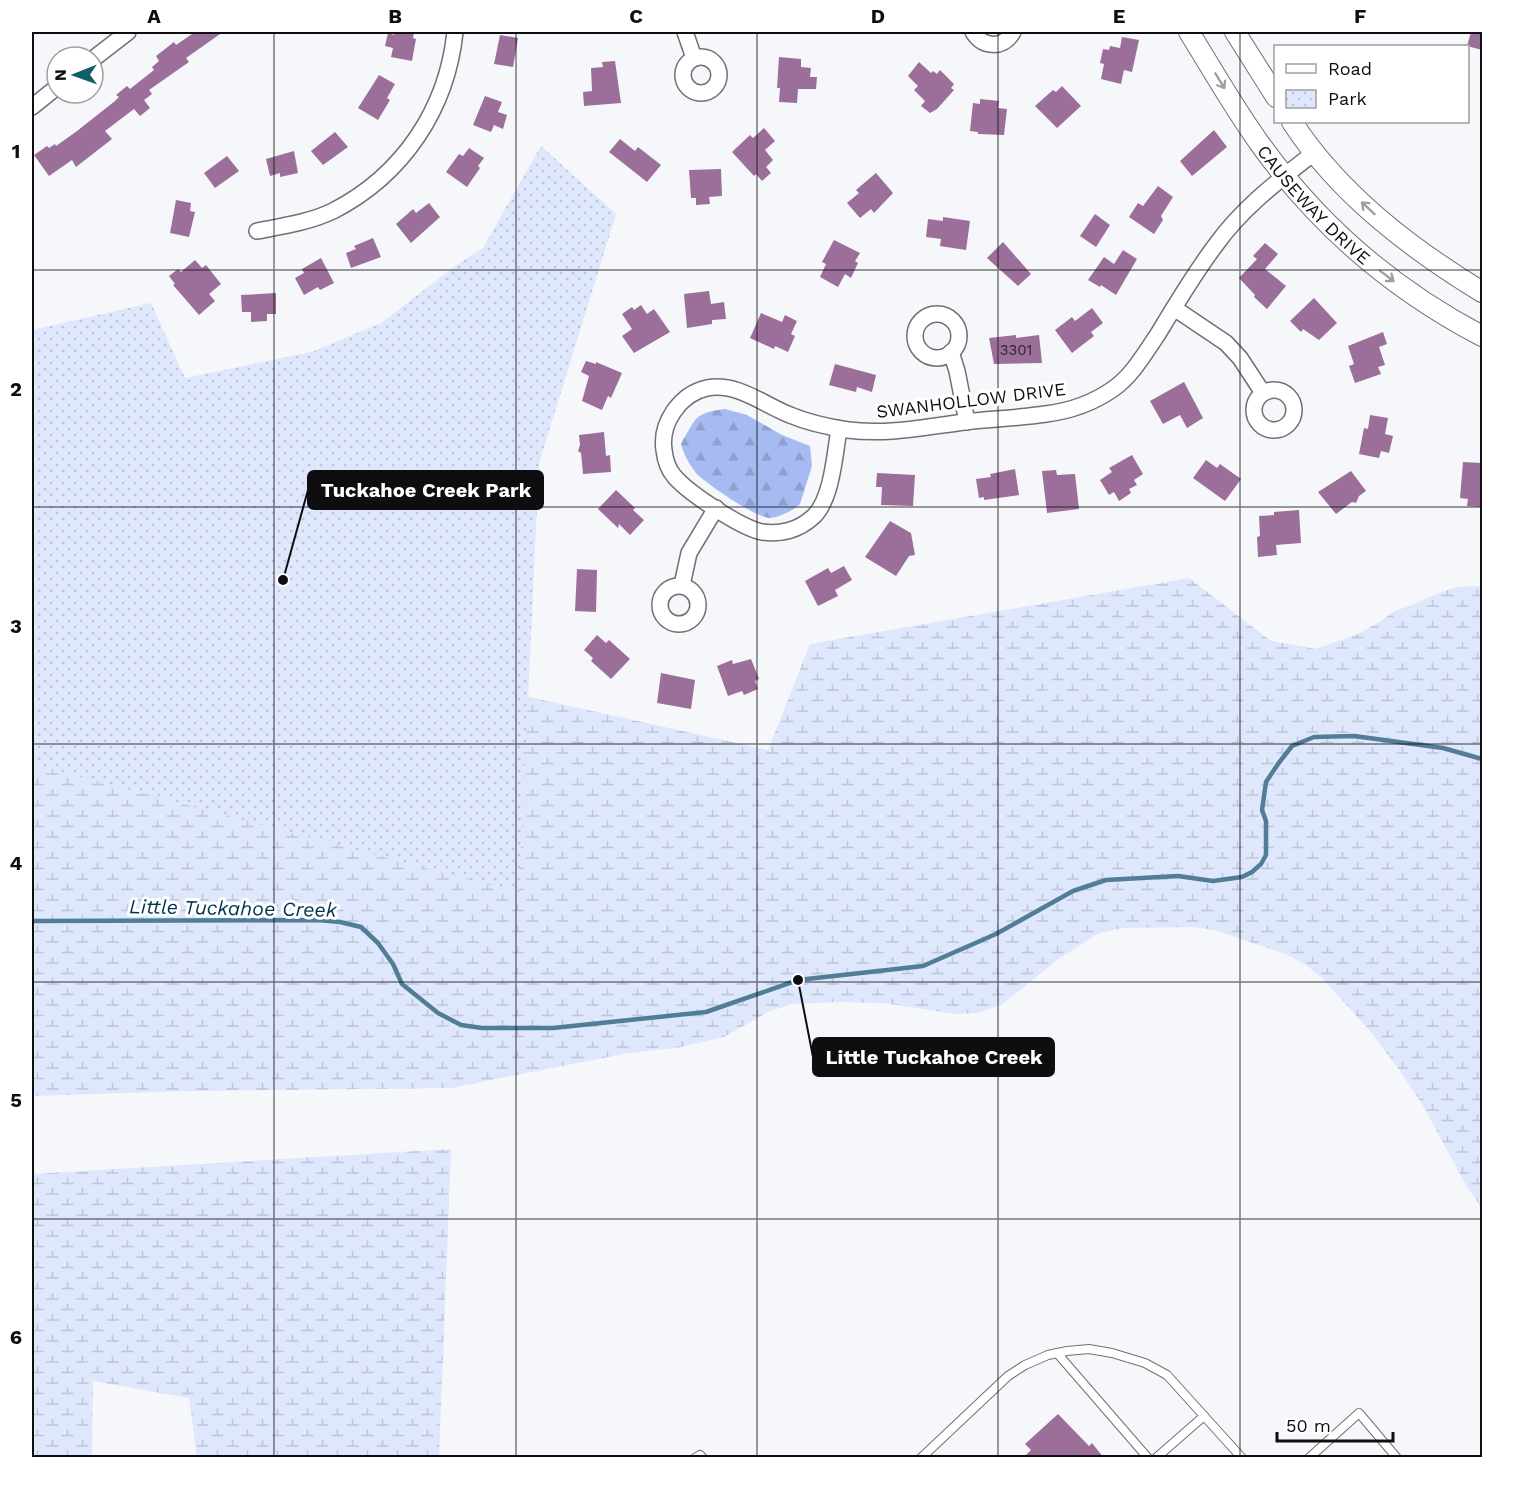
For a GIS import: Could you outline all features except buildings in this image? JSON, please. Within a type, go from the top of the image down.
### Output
[{"type":"street","points":[[105,50],[128,32]]},
{"type":"street","points":[[257,231],[292,224],[333,210],[370,188],[387,173],[421,134],[435,108],[446,78],[455,32]]},
{"type":"street","points":[[685,32],[694,58]]},
{"type":"street","points":[[973,32],[982,42],[995,45],[1008,39],[1012,32]]},
{"type":"street","name":"CAUSEWAY DRIVE","points":[[1189,32],[1241,117],[1285,176],[1322,218],[1384,274],[1419,299],[1482,336]]},
{"type":"street","points":[[1235,32],[1274,95]]},
{"type":"street","points":[[32,107],[45,97]]},
{"type":"street","name":"CAUSEWAY DRIVE","points":[[1293,123],[1347,188],[1387,225],[1419,251],[1482,292]]},
{"type":"street","name":"SWANHOLLOW DRIVE","points":[[839,429],[830,482],[824,500],[814,517],[798,528],[777,533],[751,529],[682,485],[672,473],[664,448],[668,422],[675,409],[692,394],[708,388],[733,389],[789,415],[820,425],[839,429],[884,431],[1046,414],[1072,409],[1096,400],[1123,381],[1143,356],[1215,245],[1244,210],[1315,152]]},
{"type":"street","points":[[1174,308],[1226,343],[1240,358],[1263,393]]},
{"type":"street","points":[[951,352],[967,422]]},
{"type":"street","points":[[682,585],[689,553],[716,508]]},
{"type":"lane","points":[[921,1458],[1008,1376],[1025,1365],[1057,1353],[1089,1349],[1145,1363],[1167,1375],[1242,1458]]},
{"type":"lane","points":[[1057,1353],[1148,1458]]},
{"type":"lane","points":[[1309,1458],[1359,1413],[1397,1458]]},
{"type":"lane","points":[[1156,1458],[1204,1416]]},
{"type":"lane","points":[[695,1458],[700,1455],[703,1458]]},
{"type":"green space","points":[[541,146],[616,214],[539,463],[519,893],[32,764],[32,330],[151,303],[185,378],[312,352],[381,323],[454,267],[483,248]]},
{"type":"green space","points":[[32,380],[529,697],[768,750],[810,644],[1189,578],[1271,641],[1316,649],[1358,634],[1395,611],[1436,594],[1456,587],[1482,586],[1482,1208],[1467,1187],[1422,1104],[1398,1068],[1370,1031],[1323,979],[1306,965],[1285,954],[1215,930],[1193,927],[1124,928],[1099,933],[1060,958],[1001,1005],[978,1013],[955,1014],[884,1003],[791,1004],[768,1012],[724,1037],[676,1048],[628,1053],[451,1088],[189,1091],[32,1096]]},
{"type":"green space","points":[[725,409],[747,415],[782,435],[810,446],[812,466],[800,504],[787,513],[771,518],[755,513],[721,492],[693,470],[681,444],[697,418],[707,412]]},
{"type":"green space","points":[[451,1149],[439,1457],[197,1457],[189,1398],[93,1381],[92,1457],[32,1457],[32,1174]]},
{"type":"waterway","name":"Little Tuckahoe Creek","points":[[32,921],[318,920],[340,922],[361,927],[378,943],[393,964],[402,984],[438,1013],[461,1025],[482,1028],[553,1028],[706,1012],[798,980],[923,966],[996,934],[1073,891],[1106,880],[1178,876],[1213,881],[1242,877],[1261,864],[1266,855],[1266,821],[1262,810],[1266,782],[1292,746],[1314,737],[1354,736],[1443,748],[1482,759]]},
{"type":"place","name":"Tuckahoe Creek Park","points":[[283,580]]},
{"type":"place","name":"Little Tuckahoe Creek","points":[[798,980]]}]
